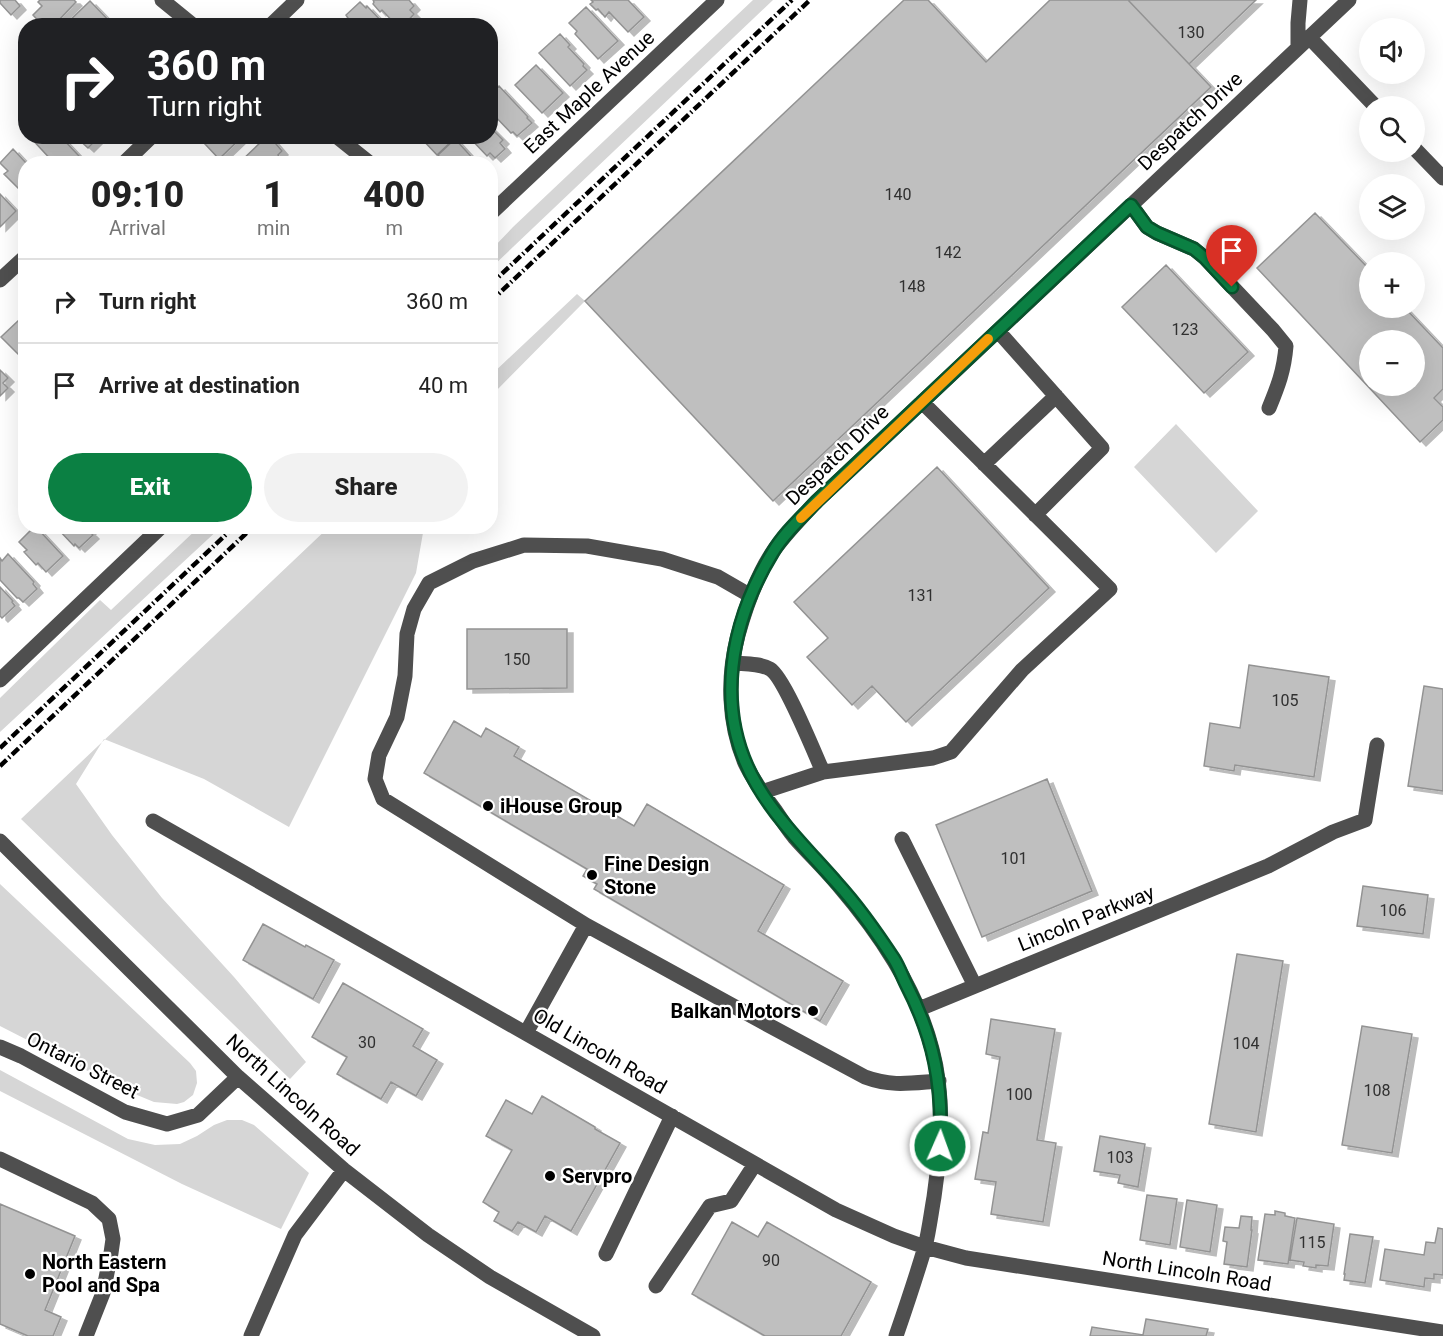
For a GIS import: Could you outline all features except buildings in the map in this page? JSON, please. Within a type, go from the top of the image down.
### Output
[{"type":"street","points":[[162,0],[184,18]]},
{"type":"street","points":[[278,18],[297,0]]},
{"type":"street","name":"East Maple Avenue","points":[[498,206],[717,0]]},
{"type":"street","points":[[1298,48],[1300,0]]},
{"type":"street","name":"Despatch Drive","points":[[896,1336],[925,1247],[938,1168],[941,1123],[939,1081],[932,1049],[919,1009],[895,961],[838,885],[793,835],[762,792],[745,763],[735,735],[731,708],[733,663],[744,614],[773,551],[817,501],[1349,0]]},
{"type":"street","points":[[1309,37],[1365,96]]},
{"type":"street","points":[[131,156],[144,144]]},
{"type":"street","points":[[346,144],[360,156]]},
{"type":"street","points":[[1425,159],[1443,178]]},
{"type":"street","points":[[1131,205],[1147,227],[1194,249],[1205,258],[1286,346],[1285,365],[1269,408]]},
{"type":"street","points":[[0,280],[18,263]]},
{"type":"street","points":[[998,331],[1101,448],[1035,515]]},
{"type":"street","points":[[984,464],[1056,396]]},
{"type":"street","points":[[762,792],[823,772],[933,758],[951,752],[1022,670],[1110,589],[922,402]]},
{"type":"street","points":[[0,680],[154,534]]},
{"type":"street","points":[[752,596],[718,578],[662,559],[587,546],[524,544],[473,561],[429,583],[414,609],[407,634],[405,676],[397,717],[379,755],[375,779],[384,799],[586,925],[865,1077],[881,1083],[898,1084],[939,1081]]},
{"type":"street","points":[[733,663],[761,665],[773,670],[783,683],[823,772]]},
{"type":"street","name":"Lincoln Parkway","points":[[919,1009],[1268,866],[1333,832],[1365,820],[1377,745]]},
{"type":"street","name":"Old Lincoln Road","points":[[153,821],[836,1210],[925,1247]]},
{"type":"street","points":[[902,839],[975,986]]},
{"type":"street","name":"North Lincoln Road","points":[[0,841],[238,1077],[344,1170],[428,1235],[490,1277],[593,1336]]},
{"type":"street","points":[[526,1033],[586,925]]},
{"type":"street","name":"Ontario Street","points":[[0,1047],[124,1112],[167,1124],[198,1115],[238,1077]]},
{"type":"street","points":[[606,1254],[672,1116]]},
{"type":"street","points":[[0,1159],[92,1203],[109,1219],[113,1239],[109,1263],[103,1293],[86,1336]]},
{"type":"street","points":[[656,1286],[710,1206],[731,1201],[755,1164]]},
{"type":"street","points":[[251,1336],[295,1235],[344,1170]]},
{"type":"street","name":"North Lincoln Road","points":[[925,1247],[984,1261],[1443,1332]]},
{"type":"shaded area","points":[[753,0],[773,0],[498,261],[498,243]]},
{"type":"shaded area","points":[[577,294],[585,301],[498,389],[498,368]]},
{"type":"shaded area","points":[[1176,424],[1258,511],[1216,553],[1134,467]]},
{"type":"shaded area","points":[[192,534],[213,534],[0,732],[0,698],[100,600],[111,610]]},
{"type":"shaded area","points":[[322,534],[423,534],[416,573],[289,827],[204,779],[105,739]]},
{"type":"shaded area","points":[[102,742],[76,784],[112,835],[162,898],[234,977],[306,1062],[290,1079],[21,819]]},
{"type":"shaded area","points":[[0,884],[190,1063],[196,1071],[197,1083],[193,1095],[177,1104],[154,1102],[125,1090],[0,1026]]},
{"type":"shaded area","points":[[0,1070],[128,1139],[155,1145],[180,1144],[214,1125],[227,1120],[242,1120],[254,1125],[309,1173],[281,1229],[182,1184],[0,1091]]},
{"type":"railway","points":[[498,277],[792,0]]},
{"type":"railway","points":[[498,294],[810,0]]},
{"type":"railway","points":[[0,748],[227,534]]},
{"type":"railway","points":[[0,766],[246,534]]},
{"type":"slow traffic","points":[[801,518],[988,339]]},
{"type":"place","name":"iHouse Group","points":[[488,806]]},
{"type":"place","name":"Fine Design Stone","points":[[592,875]]},
{"type":"place","name":"Balkan Motors","points":[[813,1011]]},
{"type":"place","name":"Servpro","points":[[550,1176]]},
{"type":"place","name":"North Eastern Pool and Spa","points":[[30,1274]]},
{"type":"route","points":[[940,1146],[939,1081],[932,1049],[919,1009],[895,961],[838,885],[793,835],[758,786],[745,763],[735,735],[731,708],[731,680],[735,649],[744,614],[773,551],[795,524],[1131,205],[1147,227],[1194,249],[1232,287]]}]
